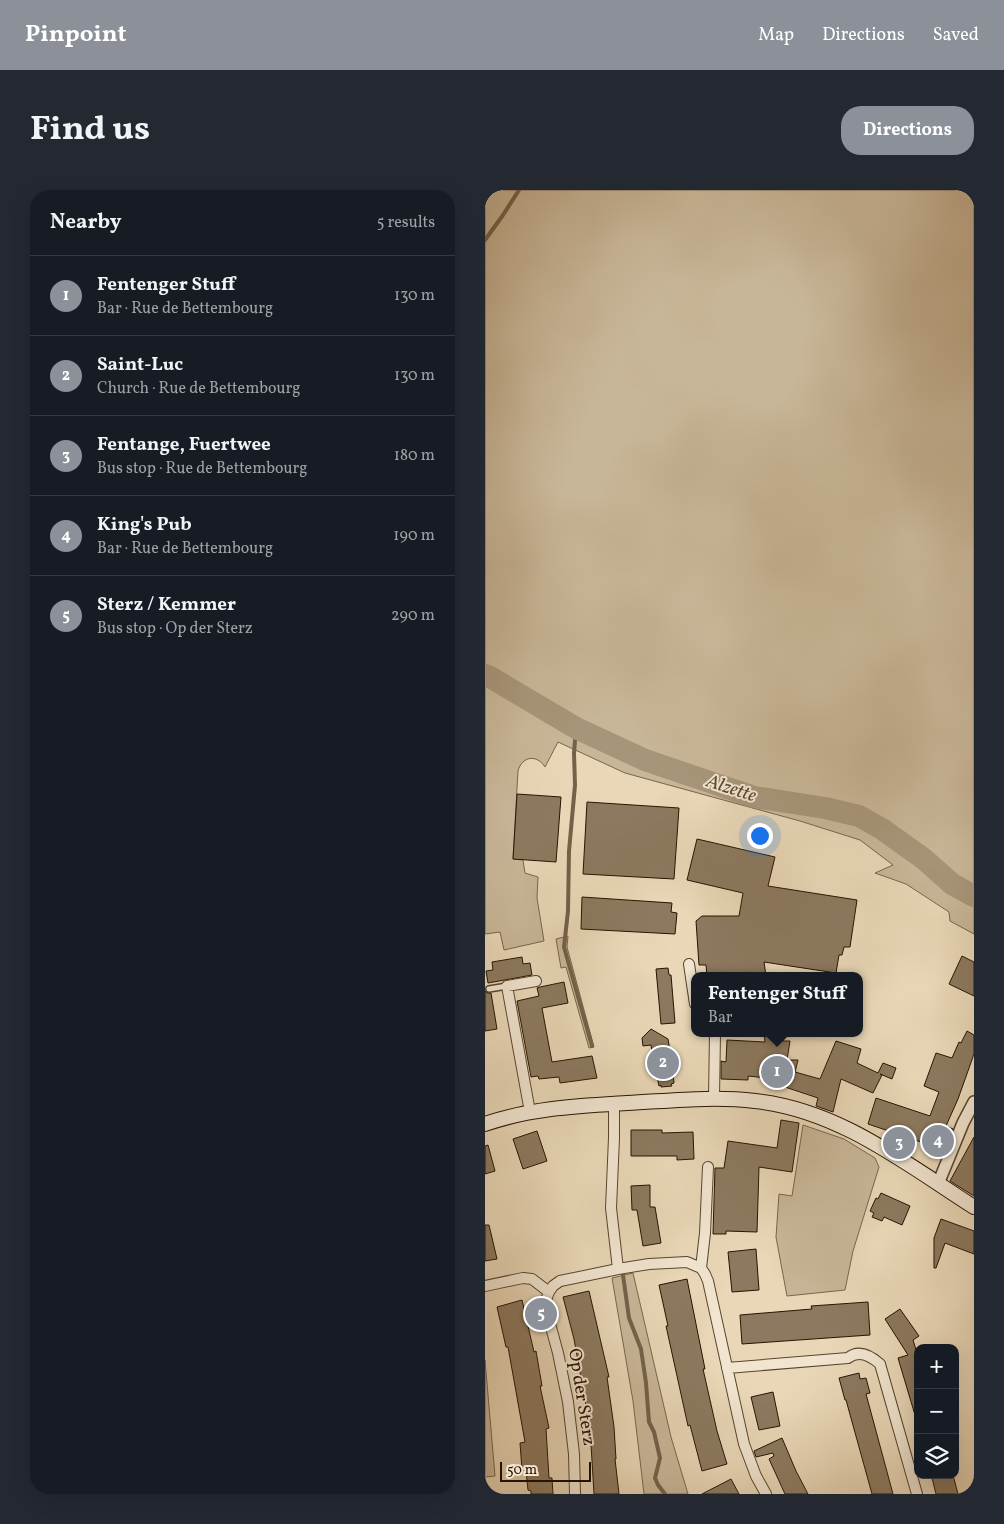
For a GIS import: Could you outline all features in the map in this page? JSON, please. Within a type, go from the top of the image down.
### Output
[{"type":"main road","points":[[485,1124],[530,1112],[565,1106],[714,1098],[784,1105],[844,1126],[874,1141],[974,1207]]},
{"type":"street","points":[[689,964],[691,977]]},
{"type":"street","points":[[530,1112],[507,986],[536,981]]},
{"type":"street","points":[[714,1098],[715,1037]]},
{"type":"street","points":[[938,1184],[963,1123],[974,1102]]},
{"type":"street","points":[[614,1104],[611,1208],[618,1268]]},
{"type":"street","points":[[701,1268],[705,1233],[708,1168]]},
{"type":"street","points":[[485,1286],[523,1278],[532,1279],[549,1292],[553,1286],[561,1281],[618,1268],[687,1262],[701,1268],[709,1281],[743,1444],[756,1476],[766,1494]]},
{"type":"street","name":"Op der Sterz","points":[[549,1292],[546,1300],[546,1309],[558,1353],[567,1402],[574,1454],[575,1494]]},
{"type":"street","points":[[727,1368],[848,1358],[853,1354],[871,1356],[880,1364],[917,1494]]},
{"type":"lane","points":[[489,989],[507,986]]},
{"type":"shaded area","points":[[485,190],[974,190],[974,934],[950,921],[949,912],[906,884],[875,873],[893,865],[860,840],[800,821],[625,773],[558,742],[545,767],[538,760],[530,758],[523,762],[518,771],[513,859],[523,860],[525,873],[538,877],[537,898],[544,941],[504,950],[500,932],[485,934]]},
{"type":"shaded area","points":[[568,936],[567,947],[594,1047],[589,1048],[566,967],[561,968],[556,939]]},
{"type":"shaded area","points":[[803,1125],[844,1139],[875,1158],[879,1167],[853,1251],[845,1290],[787,1296],[776,1237],[779,1194],[792,1196]]},
{"type":"shaded area","points":[[633,1273],[671,1437],[688,1494],[644,1494],[633,1401],[612,1278]]},
{"type":"shaded area","points":[[485,1360],[495,1476],[485,1477]]},
{"type":"building","points":[[517,794],[561,797],[556,862],[513,859]]},
{"type":"building","points":[[587,802],[679,808],[674,879],[583,874]]},
{"type":"building","points":[[697,839],[775,857],[768,886],[857,900],[850,947],[844,947],[842,955],[839,955],[836,972],[764,962],[765,972],[707,972],[706,965],[699,965],[696,921],[702,916],[739,916],[743,893],[687,880]]},
{"type":"building","points":[[582,897],[672,903],[671,912],[677,913],[675,934],[581,929]]},
{"type":"building","points":[[962,956],[974,962],[974,996],[949,984]]},
{"type":"building","points":[[522,957],[523,964],[530,963],[532,975],[488,983],[486,971],[493,970],[492,962]]},
{"type":"building","points":[[668,968],[669,975],[671,975],[675,1023],[661,1024],[656,969]]},
{"type":"building","points":[[564,982],[568,1003],[542,1008],[552,1062],[592,1056],[597,1078],[560,1083],[559,1077],[539,1079],[538,1076],[531,1077],[517,1001],[539,996],[537,988]]},
{"type":"building","points":[[485,991],[491,993],[497,1029],[485,1031]]},
{"type":"building","points":[[651,1029],[668,1039],[674,1074],[672,1086],[659,1086],[651,1045],[643,1046],[642,1038]]},
{"type":"building","points":[[967,1031],[974,1035],[974,1054],[946,1126],[953,1129],[941,1157],[927,1151],[930,1145],[868,1124],[876,1098],[930,1116],[939,1092],[924,1086],[936,1053],[952,1058],[959,1042],[961,1043]]},
{"type":"building","points":[[764,1037],[783,1037],[783,1041],[790,1041],[787,1060],[798,1060],[795,1072],[820,1079],[836,1041],[861,1049],[857,1063],[878,1073],[883,1063],[896,1068],[892,1079],[880,1074],[882,1075],[873,1093],[841,1079],[833,1112],[816,1106],[818,1098],[785,1087],[786,1080],[748,1076],[748,1080],[721,1079],[721,1061],[726,1062],[727,1040],[765,1042]]},
{"type":"building","points":[[781,1120],[799,1123],[792,1172],[759,1167],[757,1232],[726,1231],[726,1234],[713,1234],[715,1168],[724,1168],[728,1141],[777,1148]]},
{"type":"building","points":[[631,1130],[662,1130],[662,1133],[693,1132],[694,1159],[677,1160],[677,1156],[631,1156]]},
{"type":"building","points":[[537,1131],[547,1161],[523,1169],[513,1139]]},
{"type":"building","points":[[974,1137],[974,1196],[950,1181]]},
{"type":"building","points":[[488,1145],[495,1171],[485,1174],[485,1146]]},
{"type":"building","points":[[650,1185],[650,1207],[655,1207],[661,1243],[643,1246],[637,1210],[632,1210],[631,1186]]},
{"type":"building","points":[[881,1193],[910,1206],[902,1225],[884,1217],[882,1221],[872,1217],[874,1213],[870,1211],[876,1198],[878,1199]]},
{"type":"building","points":[[941,1219],[974,1231],[974,1254],[945,1243],[936,1268],[934,1268],[934,1238]]},
{"type":"building","points":[[485,1225],[489,1225],[497,1259],[485,1261]]},
{"type":"building","points":[[756,1249],[759,1290],[732,1292],[728,1252]]},
{"type":"building","points":[[687,1279],[705,1369],[703,1369],[717,1431],[727,1464],[702,1471],[690,1425],[688,1426],[659,1285]]},
{"type":"building","points":[[589,1291],[609,1377],[607,1377],[614,1427],[619,1494],[594,1494],[590,1428],[574,1339],[563,1297]]},
{"type":"building","points":[[522,1300],[534,1352],[536,1351],[542,1386],[540,1386],[549,1428],[546,1429],[549,1478],[552,1478],[553,1494],[531,1494],[531,1491],[528,1490],[526,1470],[522,1470],[520,1443],[525,1442],[508,1347],[506,1347],[497,1307]]},
{"type":"building","points":[[868,1302],[870,1335],[742,1344],[740,1315],[812,1309],[811,1306]]},
{"type":"building","points":[[900,1309],[919,1336],[913,1340],[914,1412],[898,1358],[908,1355],[885,1319]]},
{"type":"building","points":[[859,1373],[860,1379],[866,1378],[870,1393],[866,1394],[893,1494],[872,1494],[845,1400],[839,1378]]},
{"type":"building","points":[[773,1392],[780,1426],[759,1430],[751,1397]]},
{"type":"building","points":[[782,1438],[808,1494],[785,1494],[769,1459],[774,1456],[773,1453],[756,1457],[754,1451]]},
{"type":"building","points":[[731,1479],[739,1494],[702,1494]]},
{"type":"building","points":[[932,1479],[954,1479],[958,1494],[936,1494]]},
{"type":"waterway","points":[[485,240],[519,190]]},
{"type":"waterway","name":"Alzette","points":[[485,675],[576,728],[645,760],[754,797],[825,808],[859,816],[882,829],[924,859],[952,884],[974,896]]},
{"type":"waterway","points":[[576,728],[574,753],[575,785],[569,851],[568,911],[564,947],[592,1046]]},
{"type":"waterway","points":[[623,1275],[629,1318],[641,1349],[649,1422],[654,1432],[660,1458],[655,1478],[665,1494]]},
{"type":"place","name":"Saint-Luc","points":[[663,1063]]},
{"type":"place","name":"Fentenger Stuff","points":[[777,1072]]},
{"type":"place","name":"King's Pub","points":[[938,1141]]},
{"type":"place","name":"Fentange, Fuertwee","points":[[899,1143]]},
{"type":"place","name":"Sterz / Kemmer","points":[[541,1314]]}]
